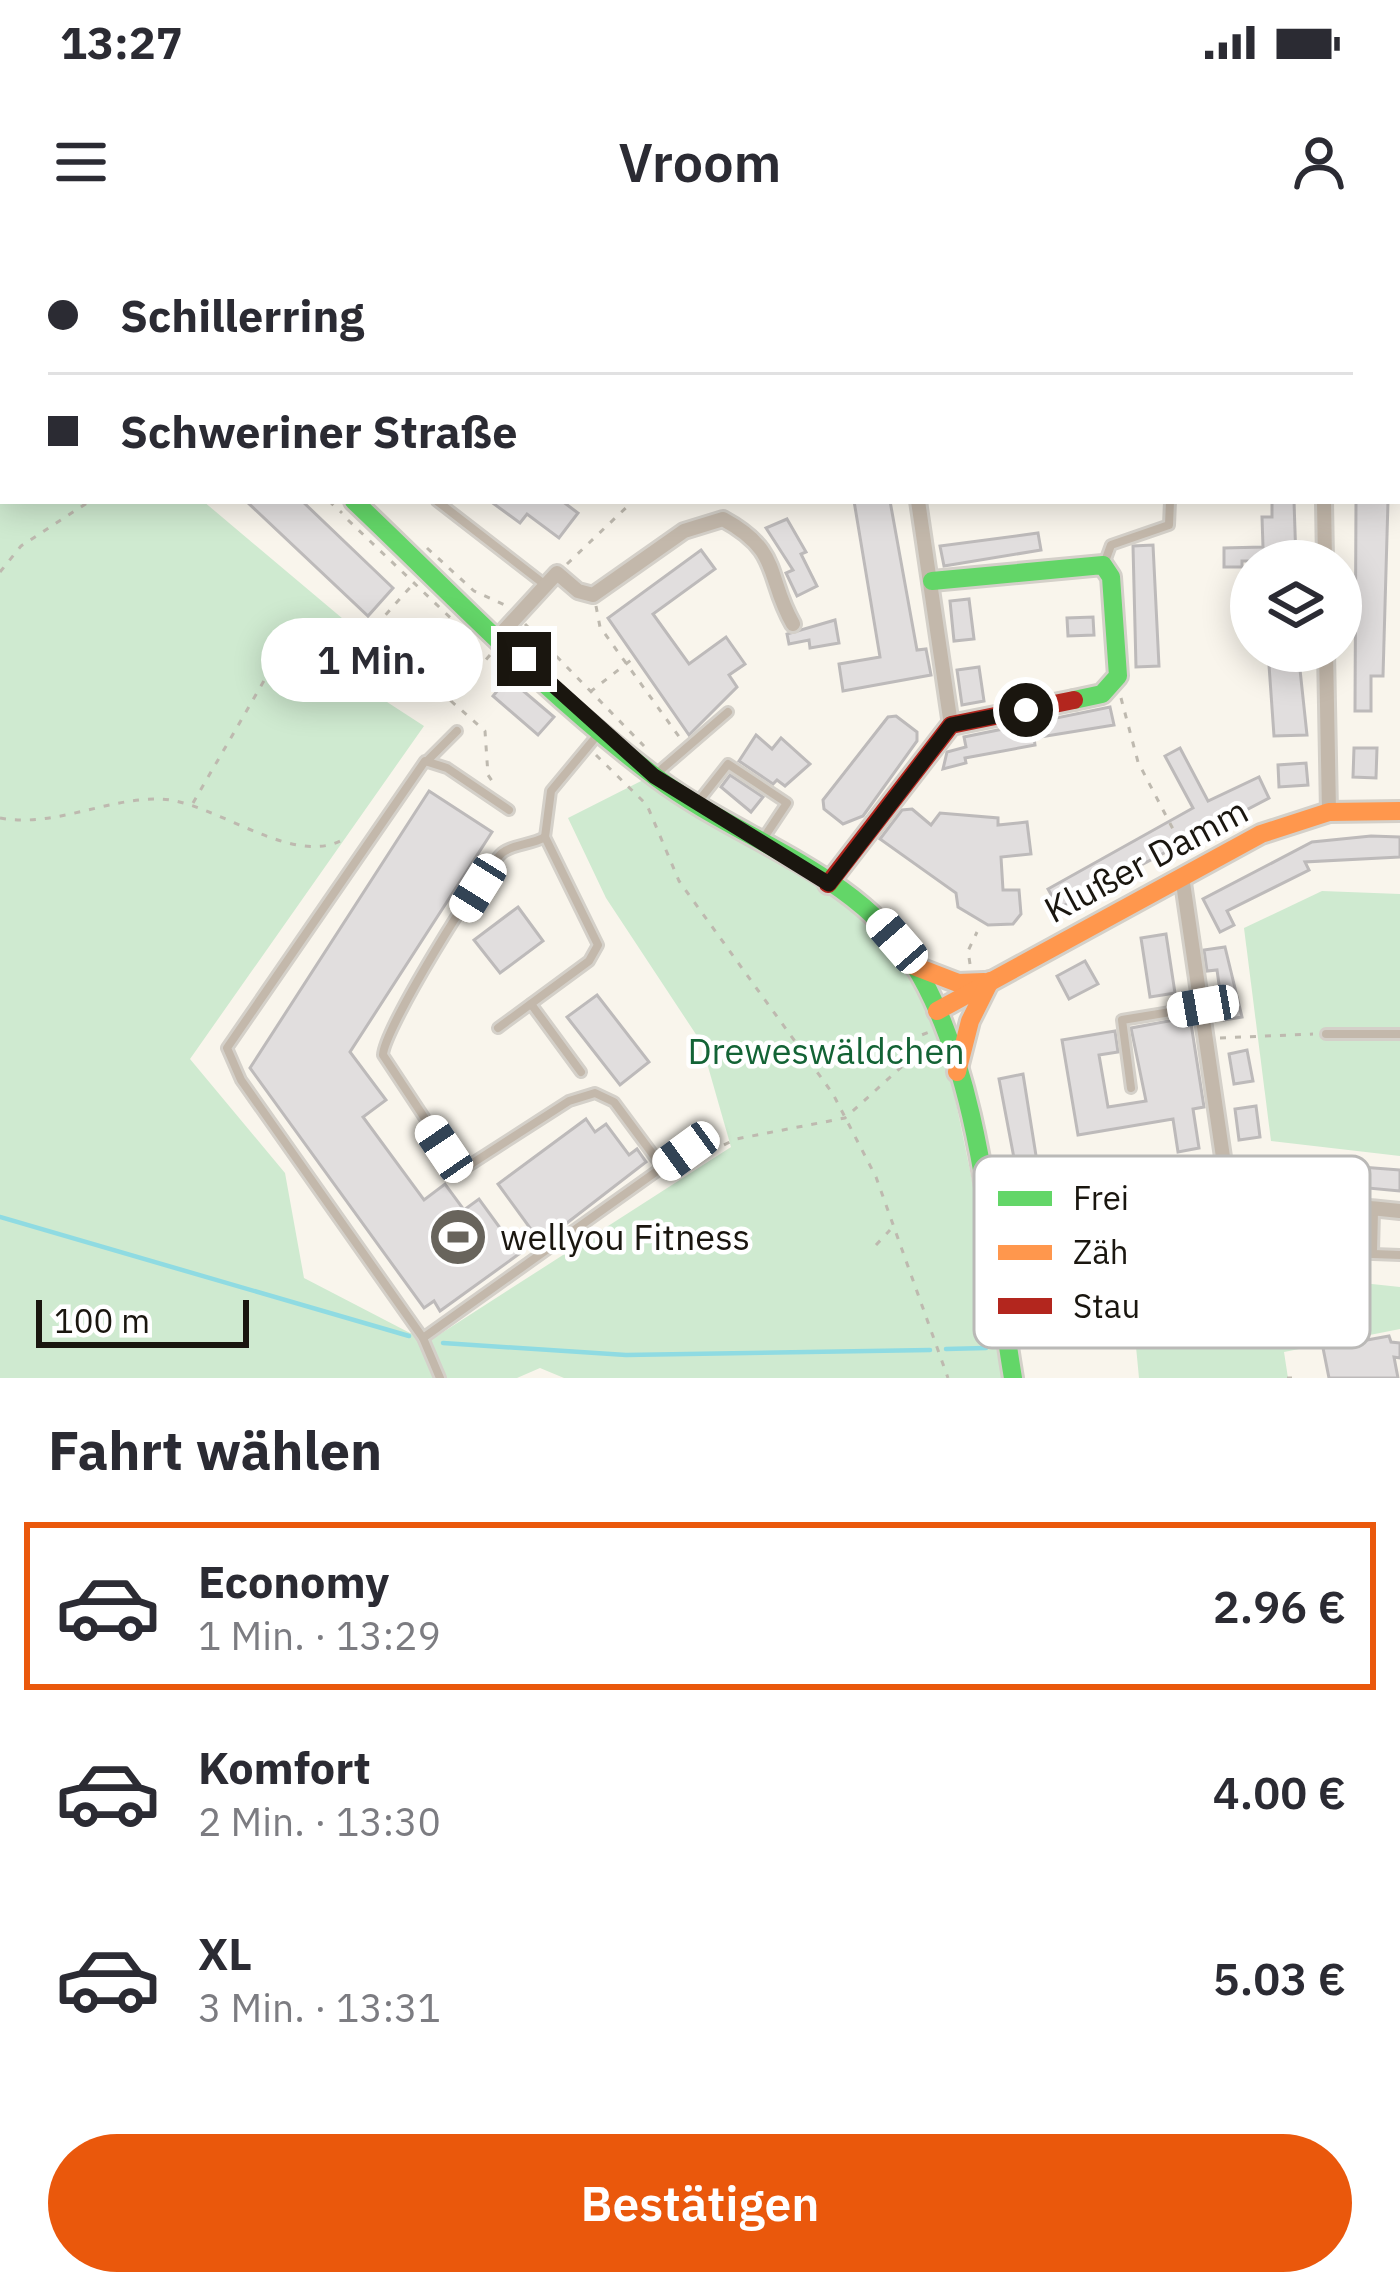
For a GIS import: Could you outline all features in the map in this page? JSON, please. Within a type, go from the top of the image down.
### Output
[{"type":"main road","points":[[358,504],[427,568],[495,645],[660,770],[695,806],[829,884],[881,923],[914,965],[937,1011],[956,1077],[974,1172]]},
{"type":"main road","points":[[829,884],[951,725],[1102,694],[1114,686],[1118,676],[1111,577],[1103,565],[932,581]]},
{"type":"main road","name":"Klußer Damm","points":[[937,1011],[1261,834],[1329,812],[1400,811]]},
{"type":"main road","points":[[914,965],[958,983],[990,981]]},
{"type":"main road","points":[[956,1077],[970,1021],[990,981]]},
{"type":"main road","points":[[1007,1348],[1013,1378]]},
{"type":"street","points":[[919,504],[951,725]]},
{"type":"street","points":[[1324,504],[1325,540]]},
{"type":"street","points":[[495,645],[557,573],[578,591],[593,595],[684,531],[723,519],[766,554],[793,624]]},
{"type":"street","points":[[1327,672],[1329,812]]},
{"type":"street","points":[[1188,873],[1223,1156]]},
{"type":"street","points":[[1370,1208],[1400,1211]]},
{"type":"lane","points":[[441,504],[545,586]]},
{"type":"lane","points":[[1103,565],[1111,544],[1169,525],[1170,504]]},
{"type":"lane","points":[[660,770],[728,712]]},
{"type":"lane","points":[[498,1028],[589,961],[598,945],[545,837],[551,791],[602,729]]},
{"type":"lane","points":[[440,1378],[423,1337],[227,1058],[238,1028],[376,827],[457,731]]},
{"type":"lane","points":[[429,759],[509,810]]},
{"type":"lane","points":[[695,806],[728,764],[787,803],[760,843]]},
{"type":"lane","points":[[545,837],[498,856],[399,1012],[384,1040],[383,1055],[453,1161],[465,1168],[578,1096],[595,1093],[614,1102],[663,1168]]},
{"type":"lane","points":[[531,1004],[580,1072]]},
{"type":"lane","points":[[1130,1088],[1122,1020],[1203,1006]]},
{"type":"lane","points":[[1326,1034],[1400,1034]]},
{"type":"lane","points":[[423,1337],[709,1134]]},
{"type":"lane","points":[[1374,1208],[1373,1251],[1400,1255]]},
{"type":"path","points":[[0,572],[22,546],[85,504]]},
{"type":"path","points":[[557,573],[629,504]]},
{"type":"path","points":[[411,539],[431,550],[474,591],[517,616],[660,770]]},
{"type":"path","points":[[193,803],[287,645],[301,632],[337,656],[348,657],[427,568]]},
{"type":"path","points":[[593,595],[600,627],[685,745]]},
{"type":"path","points":[[495,645],[451,701],[485,731],[488,776],[505,796]]},
{"type":"path","points":[[589,693],[635,657]]},
{"type":"path","points":[[1114,686],[1138,761],[1188,873]]},
{"type":"path","points":[[0,818],[57,815],[154,799],[193,803],[298,845],[334,845],[347,837]]},
{"type":"path","points":[[647,805],[680,881],[806,1050],[876,1177],[947,1378]]},
{"type":"path","points":[[954,968],[970,968],[968,951],[977,932]]},
{"type":"path","points":[[686,1151],[700,1158],[736,1139],[844,1118],[908,1060],[919,1036],[931,1032]]},
{"type":"path","points":[[1207,1039],[1326,1034]]},
{"type":"path","points":[[875,1244],[891,1229]]},
{"type":"green space","name":"Dreweswäldchen","points":[[0,504],[207,504],[368,640],[347,676],[424,726],[190,1059],[285,1173],[304,1278],[410,1333],[437,1336],[731,1147],[701,1042],[606,898],[568,818],[653,775],[864,908],[937,1011],[974,1190],[974,1348],[1007,1348],[1013,1378],[564,1378],[540,1368],[517,1378],[0,1378]]},
{"type":"green space","points":[[1322,891],[1400,894],[1400,1156],[1271,1141],[1244,928]]},
{"type":"green space","points":[[1370,1284],[1400,1287],[1400,1329],[1370,1335]]},
{"type":"green space","points":[[1136,1348],[1304,1348],[1284,1352],[1288,1378],[1139,1378]]},
{"type":"building","points":[[249,504],[305,504],[393,588],[368,616]]},
{"type":"building","points":[[494,504],[566,504],[578,513],[559,538],[527,514],[520,523]]},
{"type":"building","points":[[854,504],[891,504],[917,650],[926,649],[931,675],[843,691],[839,664],[880,657]]},
{"type":"building","points":[[1272,504],[1294,504],[1295,540],[1263,540],[1262,517],[1272,517]]},
{"type":"building","points":[[1356,504],[1388,504],[1383,676],[1371,676],[1371,711],[1355,711],[1355,672],[1362,672],[1362,540],[1356,540]]},
{"type":"building","points":[[787,519],[806,552],[801,554],[817,586],[797,596],[786,573],[793,570],[766,528]]},
{"type":"building","points":[[1038,533],[1041,550],[944,566],[940,546]]},
{"type":"building","points":[[1153,545],[1159,666],[1136,667],[1133,546]]},
{"type":"building","points":[[1224,548],[1230,548],[1230,567],[1224,567]]},
{"type":"building","points":[[701,550],[715,569],[653,614],[689,664],[726,637],[745,664],[729,675],[737,687],[689,735],[608,618]]},
{"type":"building","points":[[969,599],[974,639],[954,641],[950,601]]},
{"type":"building","points":[[1093,617],[1094,635],[1068,636],[1067,618]]},
{"type":"building","points":[[835,620],[839,643],[810,648],[809,640],[789,644],[787,634]]},
{"type":"building","points":[[429,621],[444,633],[432,648],[457,668],[443,686],[403,654]]},
{"type":"building","points":[[979,667],[984,701],[962,705],[957,670]]},
{"type":"building","points":[[1269,672],[1300,672],[1307,735],[1274,736]]},
{"type":"building","points":[[508,678],[554,717],[538,735],[493,696]]},
{"type":"building","points":[[1110,707],[1114,725],[1034,738],[1035,745],[965,758],[966,763],[943,769],[947,752],[966,747],[964,737]]},
{"type":"building","points":[[896,716],[917,732],[917,741],[863,816],[843,824],[824,809],[823,800],[888,717]]},
{"type":"building","points":[[756,735],[772,749],[781,738],[810,764],[785,786],[777,780],[773,784],[739,761]]},
{"type":"building","points":[[1180,748],[1208,801],[1259,777],[1269,798],[1059,908],[1048,889],[1193,808],[1165,756]]},
{"type":"building","points":[[1354,748],[1377,748],[1376,778],[1353,777]]},
{"type":"building","points":[[1306,763],[1308,785],[1279,787],[1278,765]]},
{"type":"building","points":[[730,775],[763,797],[751,812],[721,787]]},
{"type":"building","points":[[429,791],[492,832],[350,1052],[386,1100],[363,1117],[424,1200],[445,1184],[464,1210],[479,1199],[519,1254],[440,1311],[434,1301],[424,1308],[250,1068]]},
{"type":"building","points":[[912,809],[931,825],[940,813],[998,818],[998,825],[1027,822],[1031,854],[1001,857],[1003,890],[1019,890],[1021,914],[1013,924],[988,925],[958,907],[956,893],[880,839],[902,810]]},
{"type":"building","points":[[1400,837],[1400,857],[1305,862],[1309,870],[1227,911],[1234,925],[1220,932],[1203,899],[1312,842]]},
{"type":"building","points":[[518,907],[543,941],[500,973],[474,940]]},
{"type":"building","points":[[1166,934],[1175,993],[1150,997],[1141,938]]},
{"type":"building","points":[[1225,947],[1242,1017],[1224,1020],[1217,970],[1207,971],[1204,950]]},
{"type":"building","points":[[1085,961],[1098,984],[1069,999],[1057,976]]},
{"type":"building","points":[[597,995],[649,1062],[620,1085],[567,1017]]},
{"type":"building","points":[[1190,1017],[1204,1107],[1193,1109],[1199,1148],[1178,1152],[1173,1119],[1078,1135],[1062,1040],[1115,1031],[1118,1052],[1099,1055],[1108,1107],[1146,1101],[1131,1028]]},
{"type":"building","points":[[1247,1050],[1253,1081],[1234,1084],[1229,1054]]},
{"type":"building","points":[[1023,1074],[1036,1156],[1014,1156],[999,1079]]},
{"type":"building","points":[[1256,1106],[1260,1137],[1239,1140],[1235,1109]]},
{"type":"building","points":[[586,1119],[595,1132],[606,1124],[629,1155],[637,1149],[646,1162],[541,1243],[498,1184]]},
{"type":"building","points":[[1370,1168],[1400,1170],[1400,1191],[1370,1188]]},
{"type":"building","points":[[1389,1336],[1391,1342],[1400,1343],[1400,1358],[1394,1357],[1398,1378],[1329,1378],[1323,1348],[1370,1348],[1370,1339]]},
{"type":"waterway","points":[[0,1217],[409,1336]]},
{"type":"waterway","points":[[443,1343],[626,1355],[930,1350]]},
{"type":"waterway","points":[[946,1349],[986,1348]]},
{"type":"traffic: fast","points":[[357,504],[539,679],[617,746],[689,800],[829,881],[889,931],[936,1007],[955,1057],[979,1156]]},
{"type":"traffic: fast","points":[[932,581],[1103,565],[1111,577],[1118,676],[1102,694],[1074,700]]},
{"type":"traffic: fast","points":[[1009,1348],[1013,1378]]},
{"type":"traffic: slow","points":[[937,1011],[1261,834],[1329,812],[1400,811]]},
{"type":"traffic: slow","points":[[914,966],[958,983],[984,982]]},
{"type":"traffic: slow","points":[[957,1072],[970,1021],[990,981]]},
{"type":"traffic: jam","points":[[828,884],[951,725],[1074,700]]},
{"type":"place","name":"wellyou Fitness","points":[[458,1237]]},
{"type":"route","points":[[524,659],[654,776],[695,806],[829,884],[951,725],[1026,710]]}]
